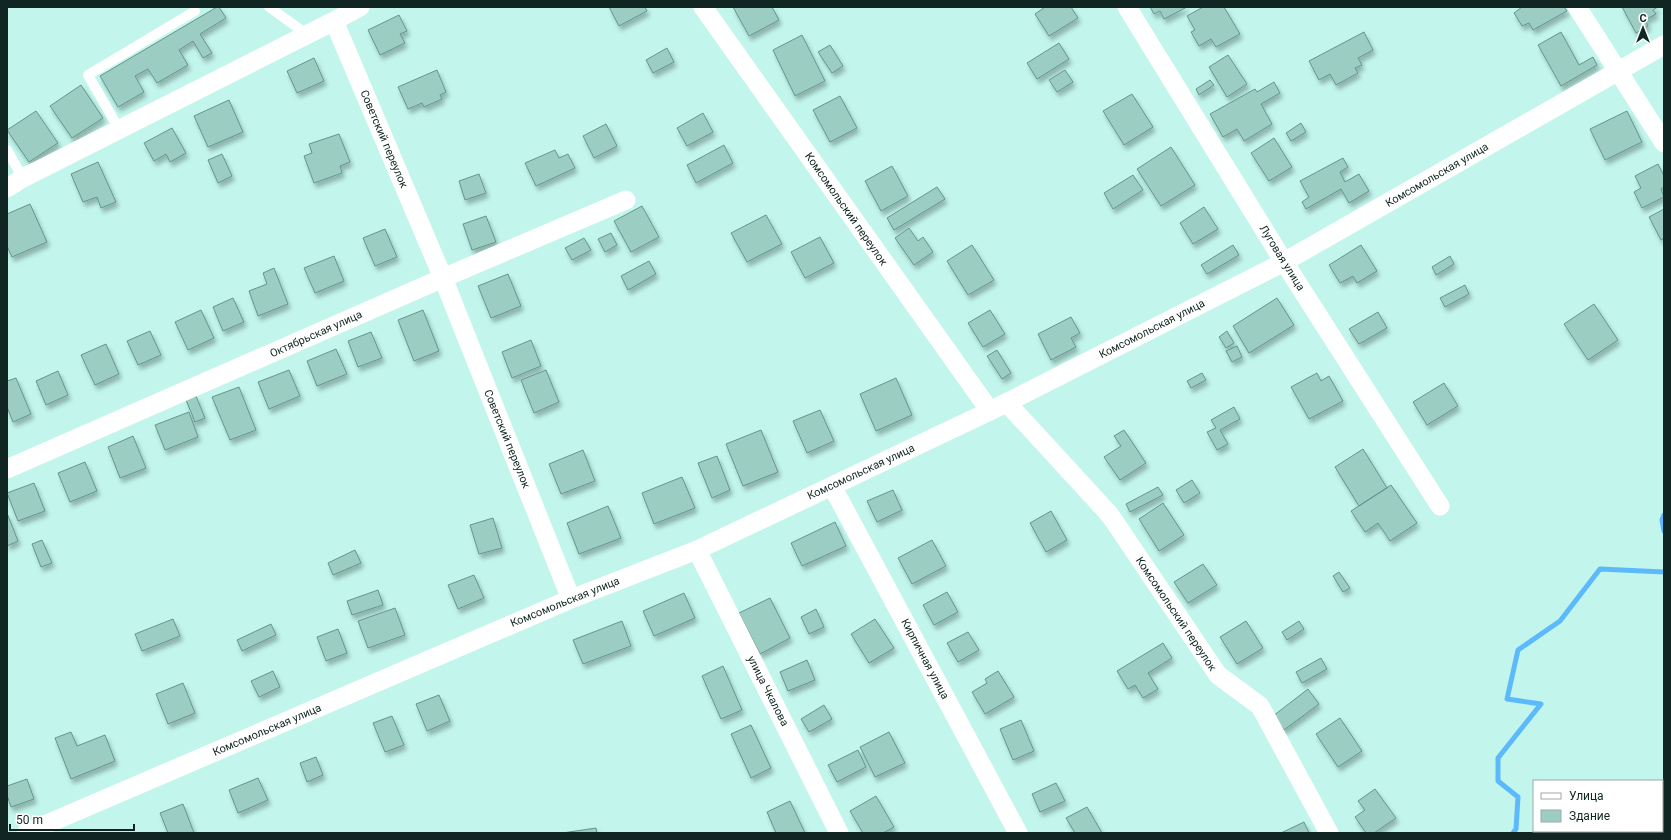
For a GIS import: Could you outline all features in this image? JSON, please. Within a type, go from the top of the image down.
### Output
[{"type":"street","points":[[7,188],[23,178],[308,35],[360,7]]},
{"type":"street","name":"Комсомольский переулок","points":[[703,7],[998,407],[1110,515],[1218,675],[1260,706],[1329,833]]},
{"type":"street","name":"Луговая улица","points":[[1127,7],[1284,262],[1440,506]]},
{"type":"street","points":[[1577,7],[1664,143]]},
{"type":"street","name":"Советский переулок","points":[[334,21],[443,278],[571,599]]},
{"type":"street","name":"Комсомольская улица","points":[[26,833],[571,599],[697,550],[998,407],[1284,262],[1664,45]]},
{"type":"street","name":"Октябрьская улица","points":[[7,469],[443,278],[626,200]]},
{"type":"street","name":"Кирпичная улица","points":[[832,486],[1018,833]]},
{"type":"street","name":"улица Чкалова","points":[[697,550],[839,833]]},
{"type":"lane","points":[[269,7],[308,35]]},
{"type":"lane","points":[[119,129],[88,75],[195,11]]},
{"type":"lane","points":[[7,150],[23,178]]},
{"type":"building","points":[[219,7],[226,18],[200,34],[212,53],[203,58],[193,41],[179,50],[188,65],[157,83],[148,69],[135,76],[144,92],[118,107],[100,76]]},
{"type":"building","points":[[609,7],[645,7],[647,11],[619,26]]},
{"type":"building","points":[[733,7],[772,7],[779,20],[749,36]]},
{"type":"building","points":[[1045,7],[1071,7],[1078,18],[1049,36],[1035,14]]},
{"type":"building","points":[[1150,7],[1187,7],[1164,19],[1160,11],[1154,14]]},
{"type":"building","points":[[1203,7],[1224,7],[1240,34],[1216,47],[1211,39],[1199,46],[1191,32],[1195,30],[1187,16]]},
{"type":"building","points":[[1522,7],[1564,7],[1567,11],[1533,30],[1529,23],[1522,26],[1514,13]]},
{"type":"building","points":[[1622,7],[1658,7],[1653,10],[1656,14],[1645,20],[1648,26],[1636,33]]},
{"type":"building","points":[[399,15],[407,31],[400,34],[405,43],[380,55],[368,30]]},
{"type":"building","points":[[1364,32],[1373,50],[1358,58],[1362,65],[1355,68],[1358,73],[1336,85],[1330,74],[1319,80],[1309,61]]},
{"type":"building","points":[[1561,32],[1579,65],[1593,57],[1597,65],[1561,86],[1538,45]]},
{"type":"building","points":[[802,35],[825,81],[795,96],[773,50]]},
{"type":"building","points":[[1059,43],[1069,59],[1037,79],[1027,63]]},
{"type":"building","points":[[830,45],[843,66],[832,73],[818,52]]},
{"type":"building","points":[[667,48],[674,62],[653,73],[646,60]]},
{"type":"building","points":[[1228,55],[1247,84],[1227,97],[1209,67]]},
{"type":"building","points":[[314,58],[324,81],[297,93],[287,71]]},
{"type":"building","points":[[437,70],[446,92],[440,95],[442,99],[424,107],[422,103],[408,109],[398,87]]},
{"type":"building","points":[[1065,70],[1073,82],[1057,92],[1049,80]]},
{"type":"building","points":[[1210,80],[1214,85],[1199,95],[1196,89]]},
{"type":"building","points":[[1274,82],[1280,93],[1261,104],[1272,124],[1244,141],[1237,129],[1223,137],[1210,114],[1255,89],[1257,92]]},
{"type":"building","points":[[81,85],[103,118],[72,138],[50,106]]},
{"type":"building","points":[[1132,94],[1153,127],[1124,145],[1103,111]]},
{"type":"building","points":[[840,96],[857,128],[830,142],[813,110]]},
{"type":"building","points":[[229,100],[243,132],[208,147],[194,116]]},
{"type":"building","points":[[36,111],[58,143],[29,162],[7,130]]},
{"type":"building","points":[[1627,111],[1642,142],[1605,160],[1590,129]]},
{"type":"building","points":[[703,113],[713,132],[687,146],[677,128]]},
{"type":"building","points":[[1301,123],[1306,132],[1291,141],[1286,133]]},
{"type":"building","points":[[606,124],[617,146],[594,158],[583,136]]},
{"type":"building","points":[[172,128],[186,153],[170,162],[166,154],[154,161],[144,143]]},
{"type":"building","points":[[339,134],[350,162],[340,166],[342,173],[314,183],[304,156],[312,153],[309,144]]},
{"type":"building","points":[[1274,138],[1292,167],[1269,181],[1251,153]]},
{"type":"building","points":[[724,145],[733,163],[696,183],[687,165]]},
{"type":"building","points":[[1171,147],[1195,185],[1161,206],[1137,169]]},
{"type":"building","points":[[555,150],[559,158],[568,154],[575,168],[536,186],[525,163]]},
{"type":"building","points":[[222,154],[232,176],[218,183],[208,160]]},
{"type":"building","points":[[1343,158],[1348,167],[1340,172],[1345,182],[1359,174],[1369,191],[1349,203],[1341,189],[1306,209],[1302,202],[1309,197],[1300,181]]},
{"type":"building","points":[[98,162],[116,202],[101,208],[97,197],[83,202],[71,174]]},
{"type":"building","points":[[1658,164],[1664,176],[1664,187],[1661,189],[1664,197],[1642,208],[1634,192],[1641,188],[1635,176]]},
{"type":"building","points":[[892,166],[908,196],[881,211],[865,181]]},
{"type":"building","points":[[479,174],[486,193],[465,200],[459,181]]},
{"type":"building","points":[[1133,175],[1143,190],[1113,209],[1104,193]]},
{"type":"building","points":[[937,187],[945,199],[894,230],[887,218]]},
{"type":"building","points":[[30,204],[47,242],[12,257],[7,246],[7,214]]},
{"type":"building","points":[[642,206],[659,237],[631,252],[614,221]]},
{"type":"building","points":[[1204,207],[1218,229],[1193,244],[1180,223]]},
{"type":"building","points":[[1664,209],[1664,238],[1661,240],[1649,217]]},
{"type":"building","points":[[766,215],[782,244],[747,262],[731,233]]},
{"type":"building","points":[[486,216],[496,242],[472,250],[463,224]]},
{"type":"building","points":[[909,228],[918,241],[923,237],[933,252],[914,265],[895,238]]},
{"type":"building","points":[[385,229],[397,257],[375,266],[363,238]]},
{"type":"building","points":[[611,233],[617,245],[605,252],[598,239]]},
{"type":"building","points":[[820,237],[834,263],[805,278],[791,252]]},
{"type":"building","points":[[584,238],[591,250],[572,260],[565,248]]},
{"type":"building","points":[[972,245],[994,280],[968,295],[947,261]]},
{"type":"building","points":[[1233,245],[1239,255],[1207,274],[1201,265]]},
{"type":"building","points":[[1361,245],[1377,271],[1357,283],[1353,276],[1340,283],[1329,265]]},
{"type":"building","points":[[334,256],[344,281],[315,293],[304,268]]},
{"type":"building","points":[[1450,256],[1454,264],[1436,275],[1432,267]]},
{"type":"building","points":[[649,261],[656,274],[628,290],[621,276]]},
{"type":"building","points":[[274,268],[288,304],[258,316],[249,291],[267,284],[263,273]]},
{"type":"building","points":[[508,274],[521,306],[491,318],[478,286]]},
{"type":"building","points":[[1465,285],[1469,294],[1445,307],[1440,298]]},
{"type":"building","points":[[233,298],[244,322],[223,331],[213,307]]},
{"type":"building","points":[[1277,298],[1294,325],[1249,353],[1233,326]]},
{"type":"building","points":[[1594,304],[1618,340],[1588,360],[1564,324]]},
{"type":"building","points":[[201,310],[214,338],[188,350],[175,322]]},
{"type":"building","points":[[423,310],[439,351],[414,361],[398,320]]},
{"type":"building","points":[[990,310],[1005,334],[983,347],[968,323]]},
{"type":"building","points":[[1378,312],[1387,328],[1359,344],[1349,329]]},
{"type":"building","points":[[1071,317],[1080,333],[1071,338],[1076,347],[1051,360],[1038,334]]},
{"type":"building","points":[[150,331],[161,355],[138,365],[127,341]]},
{"type":"building","points":[[1227,331],[1234,343],[1226,348],[1219,337]]},
{"type":"building","points":[[371,332],[382,358],[358,367],[348,341]]},
{"type":"building","points":[[531,340],[541,366],[512,378],[502,352]]},
{"type":"building","points":[[106,344],[119,374],[95,385],[81,355]]},
{"type":"building","points":[[1237,346],[1242,357],[1232,362],[1226,351]]},
{"type":"building","points":[[336,349],[347,374],[317,386],[307,361]]},
{"type":"building","points":[[997,350],[1011,373],[1002,379],[987,356]]},
{"type":"building","points":[[289,370],[300,396],[269,409],[258,382]]},
{"type":"building","points":[[546,370],[559,402],[534,413],[521,380]]},
{"type":"building","points":[[58,371],[68,395],[46,405],[36,381]]},
{"type":"building","points":[[1202,373],[1206,380],[1191,388],[1187,381]]},
{"type":"building","points":[[1317,373],[1321,381],[1329,376],[1343,401],[1309,419],[1291,387]]},
{"type":"building","points":[[16,378],[31,414],[13,422],[7,407],[7,381]]},
{"type":"building","points":[[896,378],[912,415],[876,431],[860,394]]},
{"type":"building","points":[[1444,383],[1458,406],[1427,425],[1413,402]]},
{"type":"building","points":[[239,387],[256,430],[230,440],[212,397]]},
{"type":"building","points":[[196,396],[205,418],[195,422],[186,400]]},
{"type":"building","points":[[1234,407],[1240,419],[1220,430],[1228,444],[1217,450],[1207,432],[1216,428],[1211,420]]},
{"type":"building","points":[[820,410],[834,441],[807,453],[793,421]]},
{"type":"building","points":[[189,412],[198,437],[165,450],[155,425]]},
{"type":"building","points":[[761,430],[778,472],[743,486],[726,444]]},
{"type":"building","points":[[1124,430],[1146,463],[1120,480],[1104,457],[1121,446],[1114,436]]},
{"type":"building","points":[[133,436],[146,468],[120,478],[108,447]]},
{"type":"building","points":[[1363,449],[1387,488],[1359,506],[1335,467]]},
{"type":"building","points":[[583,450],[595,481],[561,494],[549,464]]},
{"type":"building","points":[[717,456],[730,490],[712,498],[698,463]]},
{"type":"building","points":[[85,462],[97,491],[70,502],[58,473]]},
{"type":"building","points":[[682,477],[695,508],[654,524],[642,493]]},
{"type":"building","points":[[1192,480],[1200,493],[1184,503],[1176,490]]},
{"type":"building","points":[[34,483],[45,511],[18,521],[7,493]]},
{"type":"building","points":[[1391,485],[1417,523],[1390,541],[1378,523],[1365,532],[1351,511]]},
{"type":"building","points":[[1158,487],[1163,495],[1130,512],[1126,504]]},
{"type":"building","points":[[893,490],[902,510],[877,522],[867,501]]},
{"type":"building","points":[[1163,503],[1184,535],[1159,551],[1139,519]]},
{"type":"building","points":[[608,506],[621,538],[579,554],[567,523]]},
{"type":"building","points":[[1051,511],[1067,540],[1046,552],[1030,523]]},
{"type":"building","points":[[7,513],[18,541],[7,546]]},
{"type":"building","points":[[493,518],[502,548],[479,554],[470,525]]},
{"type":"building","points":[[835,522],[846,546],[802,566],[791,543]]},
{"type":"building","points":[[42,540],[52,563],[41,567],[32,544]]},
{"type":"building","points":[[932,540],[946,566],[912,584],[898,558]]},
{"type":"building","points":[[355,550],[361,563],[333,575],[328,563]]},
{"type":"building","points":[[1203,564],[1217,585],[1188,603],[1174,582]]},
{"type":"building","points":[[1339,572],[1350,588],[1343,592],[1333,576]]},
{"type":"building","points":[[474,575],[484,598],[458,609],[448,585]]},
{"type":"building","points":[[378,590],[383,605],[352,615],[347,601]]},
{"type":"building","points":[[947,592],[958,612],[934,625],[923,605]]},
{"type":"building","points":[[684,593],[695,618],[654,636],[643,611]]},
{"type":"building","points":[[770,598],[790,638],[760,654],[739,613]]},
{"type":"building","points":[[395,608],[405,635],[368,648],[358,621]]},
{"type":"building","points":[[816,609],[824,627],[809,634],[801,617]]},
{"type":"building","points":[[173,619],[180,636],[142,651],[135,634]]},
{"type":"building","points":[[875,619],[894,648],[869,663],[851,634]]},
{"type":"building","points":[[622,621],[631,646],[583,664],[573,640]]},
{"type":"building","points":[[1246,621],[1263,648],[1237,664],[1220,637]]},
{"type":"building","points":[[1299,621],[1304,629],[1287,640],[1282,632]]},
{"type":"building","points":[[271,624],[276,635],[242,651],[237,640]]},
{"type":"building","points":[[338,629],[347,653],[326,661],[317,637]]},
{"type":"building","points":[[968,632],[979,650],[958,662],[947,643]]},
{"type":"building","points":[[1163,643],[1172,658],[1148,673],[1158,689],[1143,698],[1135,685],[1128,689],[1117,671]]},
{"type":"building","points":[[1321,658],[1327,669],[1302,683],[1296,672]]},
{"type":"building","points":[[807,660],[815,680],[788,691],[780,672]]},
{"type":"building","points":[[723,666],[742,710],[721,719],[702,676]]},
{"type":"building","points":[[273,671],[280,687],[259,697],[251,681]]},
{"type":"building","points":[[998,671],[1014,697],[985,714],[972,692],[987,683],[985,679]]},
{"type":"building","points":[[183,683],[195,713],[168,724],[156,694]]},
{"type":"building","points":[[1308,689],[1319,704],[1284,730],[1273,716]]},
{"type":"building","points":[[439,695],[450,721],[427,731],[416,704]]},
{"type":"building","points":[[824,705],[832,719],[809,732],[801,719]]},
{"type":"building","points":[[392,716],[404,745],[385,752],[373,723]]},
{"type":"building","points":[[1340,718],[1362,751],[1338,767],[1316,734]]},
{"type":"building","points":[[1021,720],[1034,751],[1013,760],[1000,729]]},
{"type":"building","points":[[751,725],[771,768],[751,778],[731,734]]},
{"type":"building","points":[[71,732],[77,746],[105,735],[115,761],[71,779],[55,738]]},
{"type":"building","points":[[889,732],[905,763],[875,777],[860,747]]},
{"type":"building","points":[[858,750],[866,767],[837,782],[828,765]]},
{"type":"building","points":[[316,757],[323,775],[307,782],[300,763]]},
{"type":"building","points":[[258,778],[268,800],[238,813],[229,790]]},
{"type":"building","points":[[27,779],[34,799],[11,807],[7,795],[7,786]]},
{"type":"building","points":[[1056,783],[1065,801],[1040,812],[1032,794]]},
{"type":"building","points":[[1375,789],[1396,818],[1374,833],[1366,833],[1355,817],[1365,810],[1358,801]]},
{"type":"building","points":[[876,796],[894,827],[883,833],[863,833],[850,811]]},
{"type":"building","points":[[790,801],[805,833],[776,833],[767,812]]},
{"type":"building","points":[[183,804],[194,833],[168,833],[160,813]]},
{"type":"building","points":[[1087,807],[1102,833],[1075,833],[1066,818]]},
{"type":"building","points":[[1304,822],[1309,833],[1281,833]]},
{"type":"building","points":[[596,828],[597,833],[562,833]]},
{"type":"waterway","points":[[1664,515],[1662,520],[1664,531]]},
{"type":"waterway","points":[[1513,833],[1516,829],[1518,797],[1498,781],[1498,758],[1541,704],[1507,699],[1518,650],[1560,621],[1600,569],[1664,572]]}]
